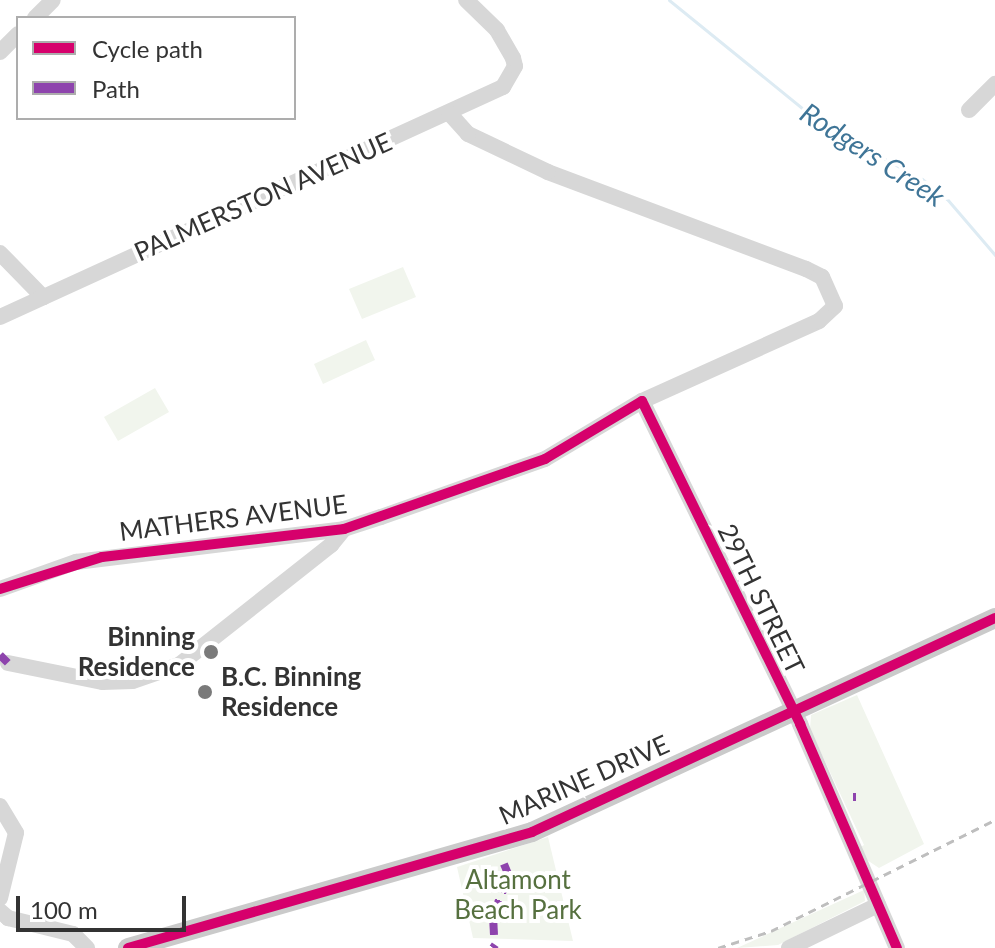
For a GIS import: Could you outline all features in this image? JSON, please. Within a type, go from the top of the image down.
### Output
[{"type":"main road","name":"MARINE DRIVE","points":[[128,948],[532,832],[792,709],[995,618]]},
{"type":"street","points":[[37,16],[53,0]]},
{"type":"street","name":"PALMERSTON AVENUE","points":[[0,317],[503,87],[515,66],[497,30],[466,0]]},
{"type":"street","points":[[0,52],[16,36]]},
{"type":"street","points":[[969,110],[995,84]]},
{"type":"street","name":"MATHERS AVENUE","points":[[0,589],[102,557],[344,529],[545,459],[642,401],[819,321],[835,306],[822,277],[548,172],[468,134],[449,113]]},
{"type":"street","points":[[0,253],[43,297]]},
{"type":"street","name":"29TH STREET","points":[[642,401],[792,709],[897,948]]},
{"type":"street","points":[[8,663],[30,670],[118,681],[179,665],[331,545],[344,529]]},
{"type":"street","points":[[0,806],[16,833],[0,898]]},
{"type":"street","points":[[789,948],[878,905]]},
{"type":"street","points":[[0,911],[8,918],[73,934],[87,948]]},
{"type":"green space","points":[[403,267],[416,297],[362,319],[349,289]]},
{"type":"green space","points":[[366,340],[375,360],[323,384],[314,364]]},
{"type":"green space","points":[[155,388],[169,412],[118,441],[104,417]]},
{"type":"green space","points":[[857,695],[924,844],[879,868],[864,858],[859,848],[864,845],[810,729],[811,715]]},
{"type":"green space","name":"Altamont Beach Park","points":[[548,837],[573,941],[473,938],[457,867]]},
{"type":"green space","points":[[864,890],[865,901],[778,945],[737,948]]},
{"type":"waterway","name":"Rodgers Creek","points":[[669,0],[825,127],[922,179],[947,199],[995,255]]},
{"type":"railway","points":[[718,948],[771,931],[995,820]]},
{"type":"marked path","points":[[0,655],[8,663]]},
{"type":"marked path","points":[[494,935],[493,915],[509,876],[504,864]]},
{"type":"cycle path","points":[[0,589],[102,557],[344,529],[545,459],[642,401],[800,724],[897,948]]},
{"type":"cycle path","points":[[128,948],[532,832],[995,618]]},
{"type":"place","name":"Binning Residence","points":[[211,652]]},
{"type":"place","name":"B.C. Binning Residence","points":[[205,692]]}]
